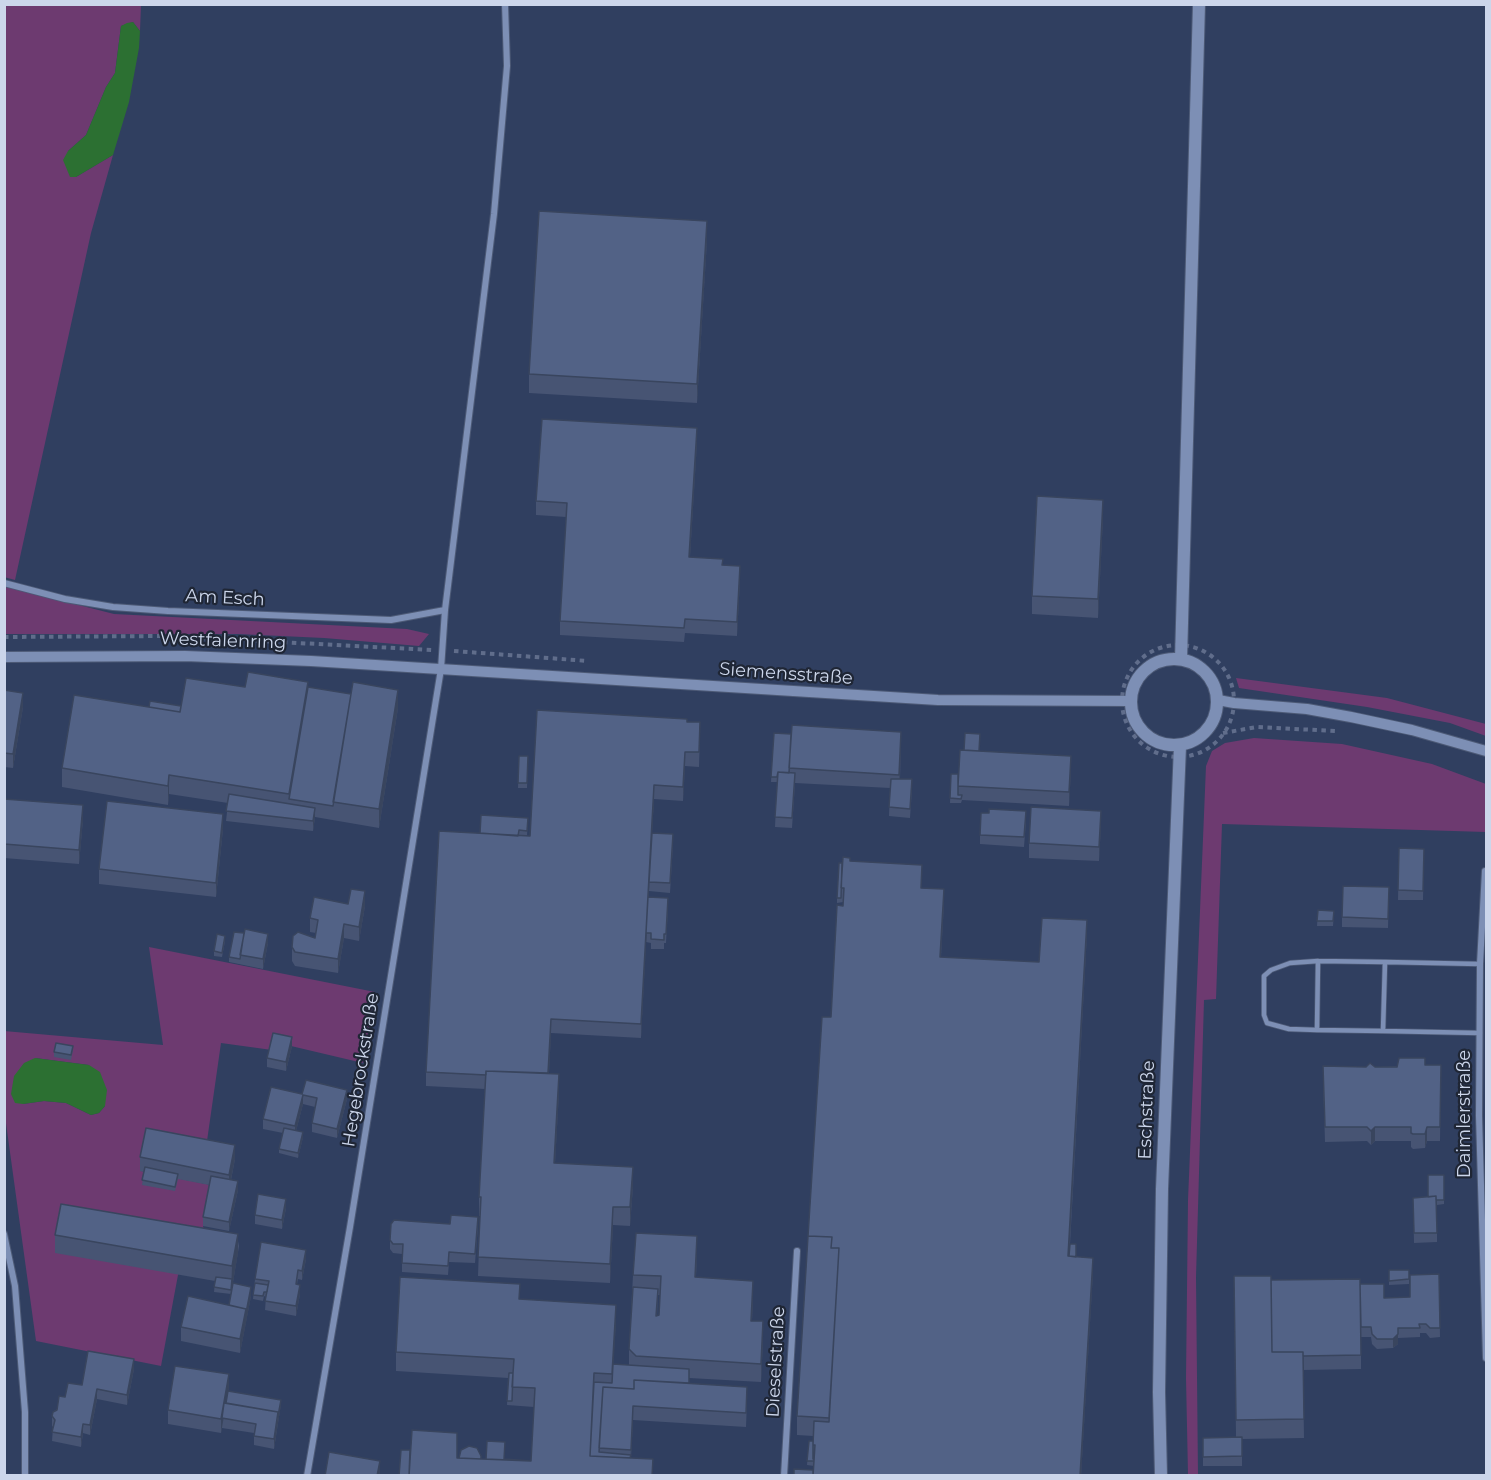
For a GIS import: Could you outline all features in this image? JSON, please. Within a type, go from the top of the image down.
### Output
[{"type":"main road","points":[[1181,659],[1199,4]]},
{"type":"main road","points":[[1166,659],[1181,659],[1195,664],[1215,685],[1218,700],[1216,716],[1208,730],[1179,752],[1145,735],[1139,729],[1126,702],[1141,674],[1152,664],[1166,659]]},
{"type":"main road","name":"Eschstraße","points":[[1161,1476],[1159,1392],[1162,1189],[1179,752]]},
{"type":"street","name":"Hegebrockstraße","points":[[307,1476],[441,669],[445,610],[494,214],[507,66],[505,4]]},
{"type":"street","name":"Am Esch","points":[[4,583],[65,599],[113,607],[168,611],[391,620],[445,610]]},
{"type":"street","name":"Westfalenring","points":[[4,657],[197,656],[441,669]]},
{"type":"street","name":"Siemensstraße","points":[[441,669],[938,700],[1126,702]]},
{"type":"street","points":[[1218,700],[1307,709],[1351,717],[1412,730],[1486,752]]},
{"type":"street","name":"Daimlerstraße","points":[[1485,871],[1479,1033],[1480,1175],[1486,1358]]},
{"type":"street","points":[[4,1234],[15,1286],[25,1412],[25,1476]]},
{"type":"street","name":"Dieselstraße","points":[[784,1476],[797,1251]]},
{"type":"lane","points":[[1479,1033],[1289,1029],[1267,1023],[1264,1015],[1264,976],[1271,970],[1290,963],[1318,961],[1480,964]]},
{"type":"lane","points":[[1317,1030],[1318,961]]},
{"type":"lane","points":[[1383,1031],[1385,962]]},
{"type":"path","points":[[1165,646],[1182,646],[1199,649],[1213,656],[1223,667],[1233,687],[1234,703],[1231,719],[1223,734],[1211,746],[1194,754],[1154,752],[1137,740],[1127,724],[1124,684],[1134,666],[1149,652],[1165,646]]},
{"type":"path","points":[[1223,734],[1257,727],[1343,732]]},
{"type":"shaded area","points":[[4,5],[141,5],[140,31],[133,22],[121,26],[115,73],[106,87],[86,135],[68,151],[76,177],[113,155],[91,233],[15,580],[4,577]]},
{"type":"shaded area","points":[[133,22],[140,31],[139,48],[129,102],[113,155],[76,177],[70,177],[63,160],[68,151],[86,135],[106,87],[115,73],[121,26]]},
{"type":"shaded area","points":[[4,586],[114,614],[407,629],[429,634],[419,646],[238,634],[5,634]]},
{"type":"shaded area","points":[[1236,678],[1387,698],[1486,724],[1486,736],[1450,723],[1367,707],[1239,688]]},
{"type":"shaded area","points":[[1254,738],[1342,744],[1432,764],[1486,784],[1486,832],[1222,824],[1216,999],[1204,1000],[1196,1277],[1198,1475],[1188,1475],[1186,1378],[1188,1200],[1206,766],[1212,751],[1225,743]]},
{"type":"shaded area","points":[[149,947],[375,992],[363,1063],[274,1042],[272,1050],[221,1043],[206,1148],[141,1171],[211,1185],[203,1226],[207,1239],[178,1275],[161,1366],[36,1341],[5,1116],[4,1031],[163,1045]],"holes":[[[35,1058],[89,1065],[105,1106],[99,1113],[91,1115],[66,1103],[44,1101],[23,1104]]]},
{"type":"shaded area","points":[[35,1058],[89,1065],[100,1072],[107,1090],[105,1106],[99,1113],[91,1115],[66,1103],[44,1101],[15,1103],[11,1094],[14,1076],[24,1063]]},
{"type":"building","points":[[539,211],[707,221],[697,384],[529,374]]},
{"type":"building","points":[[542,419],[697,428],[689,557],[723,559],[722,565],[740,566],[737,622],[685,619],[684,628],[560,621],[567,503],[536,501]]},
{"type":"building","points":[[1037,496],[1103,500],[1098,599],[1032,596]]},
{"type":"building","points":[[248,672],[308,682],[289,794],[169,775],[168,786],[62,768],[74,695],[180,712],[186,678],[245,687]]},
{"type":"building","points":[[353,682],[398,690],[379,809],[333,802]]},
{"type":"building","points":[[308,687],[351,694],[333,806],[289,799]]},
{"type":"building","points":[[4,690],[23,693],[13,754],[4,753]]},
{"type":"building","points":[[150,701],[181,706],[180,712],[149,707]]},
{"type":"building","points":[[537,710],[687,719],[687,722],[700,722],[699,752],[685,752],[683,787],[654,785],[641,1024],[551,1019],[548,1073],[486,1071],[486,1075],[426,1072],[439,831],[530,836]]},
{"type":"building","points":[[792,725],[901,732],[899,775],[789,768]]},
{"type":"building","points":[[774,733],[791,734],[789,773],[778,772],[777,777],[771,777]]},
{"type":"building","points":[[965,733],[980,734],[979,751],[964,750]]},
{"type":"building","points":[[960,750],[1071,756],[1069,792],[958,786]]},
{"type":"building","points":[[519,756],[528,756],[527,783],[518,783]]},
{"type":"building","points":[[778,772],[795,773],[792,818],[775,817]]},
{"type":"building","points":[[951,774],[958,774],[958,795],[962,795],[961,799],[950,798]]},
{"type":"building","points":[[891,779],[912,779],[910,809],[889,807]]},
{"type":"building","points":[[229,794],[315,808],[313,821],[226,811]]},
{"type":"building","points":[[4,799],[83,805],[79,850],[4,844]]},
{"type":"building","points":[[107,801],[223,814],[216,883],[99,869]]},
{"type":"building","points":[[1031,807],[1101,811],[1099,847],[1029,843]]},
{"type":"building","points":[[989,809],[1026,811],[1024,837],[980,835],[981,813],[989,813]]},
{"type":"building","points":[[481,815],[528,818],[527,831],[519,830],[518,836],[480,833]]},
{"type":"building","points":[[652,833],[673,834],[670,883],[649,882]]},
{"type":"building","points":[[1399,848],[1424,849],[1423,891],[1398,890]]},
{"type":"building","points":[[843,857],[850,858],[850,861],[922,865],[921,888],[944,889],[940,957],[1039,962],[1042,918],[1087,920],[1068,1256],[1093,1258],[1080,1476],[813,1476],[814,1421],[829,1422],[839,1248],[831,1248],[832,1237],[808,1236],[822,1017],[831,1017],[837,905],[843,906],[844,888],[841,888]]},
{"type":"building","points":[[839,863],[842,863],[841,898],[837,898]]},
{"type":"building","points":[[1343,886],[1389,887],[1388,919],[1342,917]]},
{"type":"building","points":[[351,889],[365,891],[359,927],[344,924],[338,959],[295,952],[292,947],[293,936],[298,932],[315,938],[318,920],[310,918],[314,897],[348,904]]},
{"type":"building","points":[[648,897],[668,898],[664,940],[651,939],[651,933],[646,933]]},
{"type":"building","points":[[1318,910],[1334,911],[1333,921],[1317,921]]},
{"type":"building","points":[[245,929],[268,934],[263,959],[240,955]]},
{"type":"building","points":[[234,932],[244,933],[240,959],[229,957]]},
{"type":"building","points":[[217,934],[225,936],[222,953],[214,951]]},
{"type":"building","points":[[273,1033],[292,1037],[286,1062],[267,1058]]},
{"type":"building","points":[[56,1043],[73,1046],[71,1055],[54,1052]]},
{"type":"building","points":[[1399,1058],[1425,1058],[1425,1065],[1441,1065],[1440,1127],[1427,1127],[1425,1134],[1413,1134],[1411,1127],[1375,1127],[1371,1131],[1367,1127],[1325,1127],[1323,1066],[1366,1067],[1370,1063],[1375,1067],[1397,1067]]},
{"type":"building","points":[[486,1071],[559,1074],[554,1163],[633,1167],[630,1207],[613,1207],[610,1264],[478,1257]]},
{"type":"building","points":[[306,1080],[347,1090],[337,1129],[312,1123],[317,1098],[303,1095],[295,1126],[263,1119],[271,1087],[302,1094]]},
{"type":"building","points":[[146,1128],[235,1145],[229,1175],[140,1157]]},
{"type":"building","points":[[284,1128],[303,1132],[298,1153],[279,1149]]},
{"type":"building","points":[[145,1167],[178,1174],[175,1187],[142,1180]]},
{"type":"building","points":[[1428,1175],[1444,1175],[1444,1200],[1436,1200],[1436,1196],[1428,1197]]},
{"type":"building","points":[[211,1176],[238,1181],[229,1222],[203,1217]]},
{"type":"building","points":[[258,1194],[286,1199],[282,1220],[255,1215]]},
{"type":"building","points":[[1436,1196],[1437,1233],[1414,1233],[1413,1198]]},
{"type":"building","points":[[61,1204],[238,1234],[232,1266],[55,1235]]},
{"type":"building","points":[[451,1215],[478,1217],[475,1254],[449,1252],[448,1266],[402,1263],[403,1244],[393,1244],[390,1240],[391,1224],[394,1220],[450,1224]]},
{"type":"building","points":[[636,1233],[697,1236],[695,1277],[753,1281],[751,1321],[763,1321],[761,1364],[636,1356],[629,1349],[633,1287],[658,1289],[656,1316],[659,1315],[661,1276],[633,1275]]},
{"type":"building","points":[[808,1236],[832,1237],[831,1248],[839,1248],[829,1418],[797,1416]]},
{"type":"building","points":[[261,1242],[306,1250],[302,1271],[298,1270],[296,1284],[300,1285],[296,1306],[265,1301],[269,1281],[255,1279]]},
{"type":"building","points":[[1070,1244],[1076,1244],[1076,1257],[1069,1256]]},
{"type":"building","points":[[1389,1270],[1409,1270],[1409,1279],[1389,1281]]},
{"type":"building","points":[[1439,1274],[1440,1328],[1430,1328],[1426,1324],[1419,1324],[1420,1328],[1398,1328],[1398,1334],[1393,1339],[1377,1339],[1372,1334],[1371,1327],[1361,1327],[1360,1284],[1384,1284],[1384,1298],[1410,1297],[1410,1275]]},
{"type":"building","points":[[1234,1276],[1271,1276],[1272,1352],[1303,1352],[1304,1419],[1236,1420]]},
{"type":"building","points":[[216,1277],[232,1279],[231,1290],[214,1287]]},
{"type":"building","points":[[400,1277],[520,1284],[519,1299],[616,1305],[612,1374],[594,1373],[590,1456],[653,1459],[652,1476],[409,1476],[412,1430],[457,1433],[457,1458],[531,1461],[535,1388],[512,1387],[514,1359],[396,1352]]},
{"type":"building","points":[[1360,1279],[1361,1355],[1303,1356],[1303,1352],[1272,1352],[1271,1280]]},
{"type":"building","points":[[233,1283],[251,1287],[246,1313],[246,1309],[229,1305]]},
{"type":"building","points":[[255,1283],[268,1285],[267,1292],[264,1292],[263,1296],[253,1295]]},
{"type":"building","points":[[188,1296],[246,1309],[240,1339],[181,1327]]},
{"type":"building","points":[[88,1351],[134,1359],[127,1395],[97,1389],[90,1425],[83,1424],[81,1437],[52,1432],[55,1420],[52,1416],[57,1410],[59,1396],[65,1397],[68,1383],[82,1385]]},
{"type":"building","points":[[613,1364],[689,1369],[689,1383],[634,1380],[634,1389],[603,1387],[599,1452],[631,1455],[630,1458],[590,1456],[594,1382],[612,1383]]},
{"type":"building","points":[[175,1366],[229,1374],[221,1419],[168,1410]]},
{"type":"building","points":[[509,1373],[513,1373],[512,1401],[507,1401]]},
{"type":"building","points":[[634,1380],[747,1387],[746,1413],[633,1406],[631,1450],[599,1448],[603,1387],[634,1389]]},
{"type":"building","points":[[228,1391],[281,1400],[278,1416],[278,1412],[226,1403]]},
{"type":"building","points":[[224,1403],[278,1412],[274,1439],[254,1436],[256,1424],[222,1418]]},
{"type":"building","points":[[1242,1437],[1242,1456],[1203,1457],[1203,1438]]},
{"type":"building","points":[[487,1441],[505,1442],[504,1459],[531,1461],[486,1459]]},
{"type":"building","points":[[809,1441],[813,1441],[814,1461],[807,1461]]},
{"type":"building","points":[[469,1446],[477,1448],[481,1459],[459,1458],[461,1450]]},
{"type":"building","points":[[401,1450],[410,1450],[409,1476],[399,1476]]},
{"type":"building","points":[[329,1452],[380,1461],[377,1476],[325,1476]]},
{"type":"building","points":[[794,1469],[813,1470],[813,1476],[794,1476]]}]
